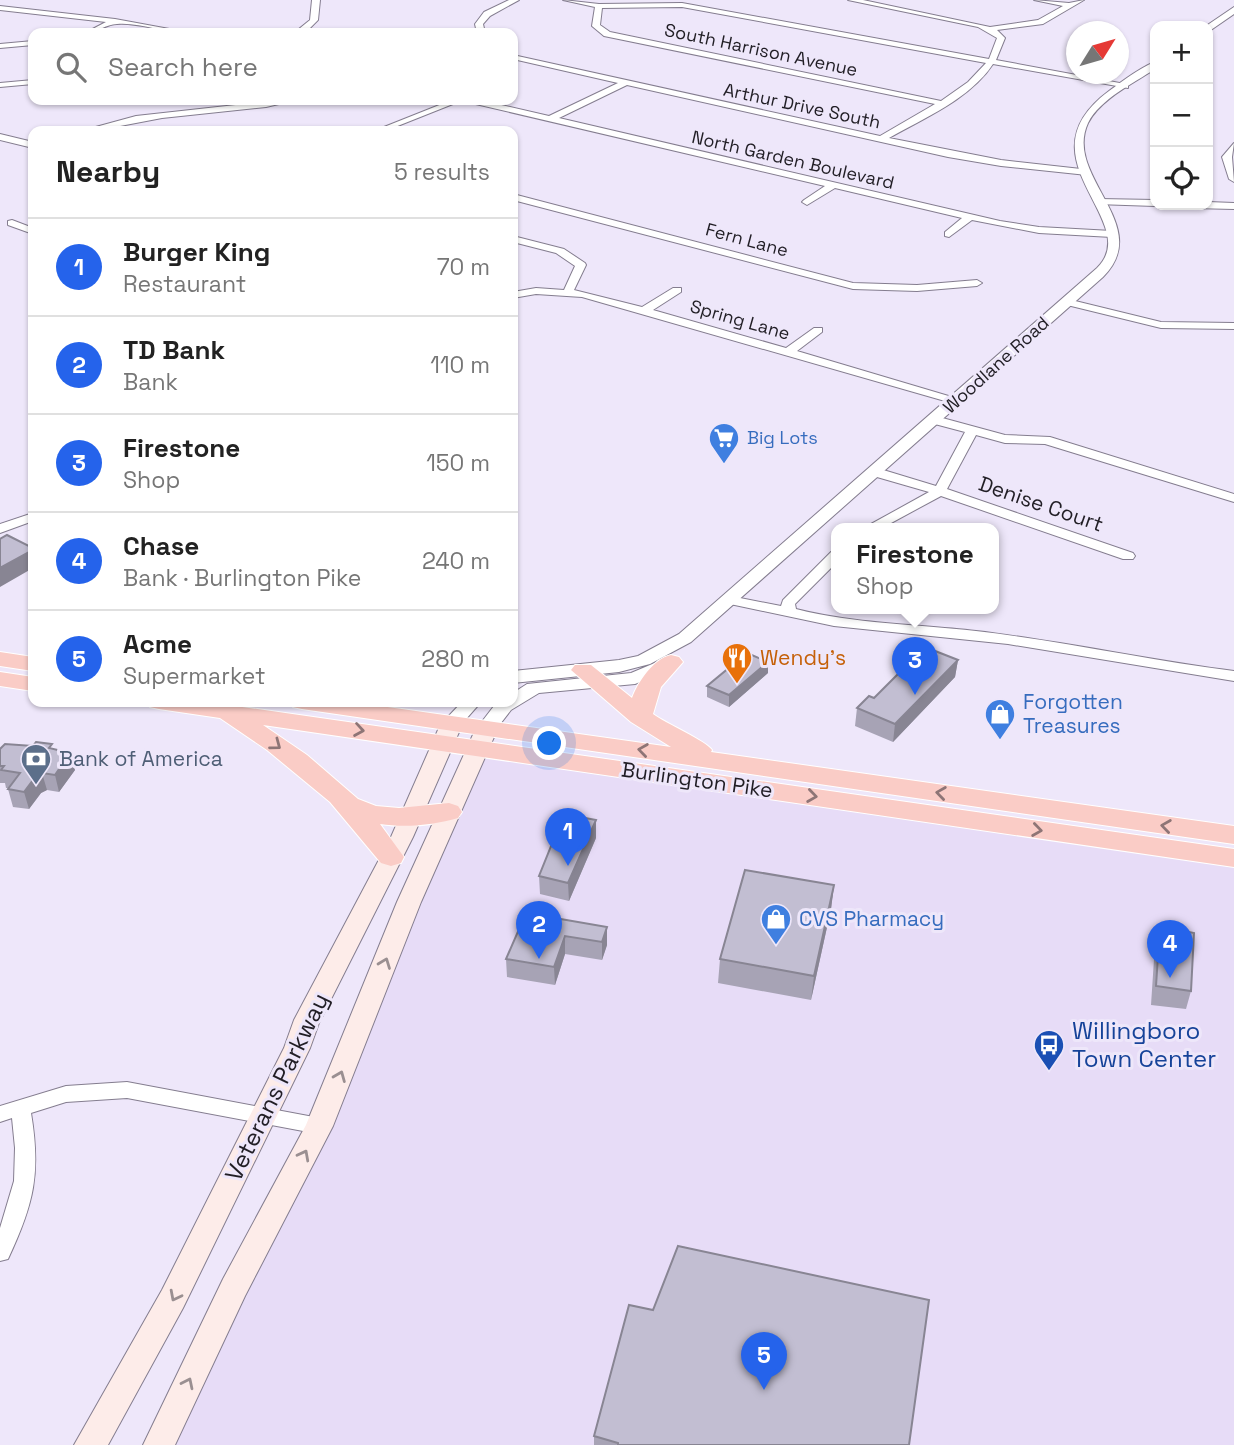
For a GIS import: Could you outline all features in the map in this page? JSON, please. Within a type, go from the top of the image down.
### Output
[{"type":"highway","points":[[0,659],[28,663]]},
{"type":"highway","points":[[640,717],[641,701],[647,686],[671,662]]},
{"type":"highway","points":[[590,676],[672,739],[758,767]]},
{"type":"highway","points":[[0,679],[28,683]]},
{"type":"highway","name":"Burlington Pike","points":[[201,707],[483,738],[1234,859]]},
{"type":"highway","name":"Burlington Pike","points":[[325,707],[447,733]]},
{"type":"highway","points":[[218,709],[260,732],[286,751],[342,800],[377,836],[391,857]]},
{"type":"highway","name":"Burlington Pike","points":[[483,738],[758,767],[1234,835]]},
{"type":"highway","points":[[342,800],[367,813],[410,818],[449,812]]},
{"type":"main road","name":"Veterans Parkway","points":[[90,1445],[165,1315],[297,1048],[307,1020],[410,818],[447,733]]},
{"type":"main road","points":[[159,1445],[234,1288],[319,1126],[409,902],[483,738]]},
{"type":"street","points":[[307,28],[313,25],[317,16],[316,0]]},
{"type":"street","points":[[480,28],[484,17],[515,0]]},
{"type":"street","points":[[567,0],[598,6],[682,5],[1125,86]]},
{"type":"street","points":[[852,0],[966,21],[990,29],[997,33],[1001,41],[992,61],[972,84],[881,139]]},
{"type":"street","points":[[1038,0],[1069,5]]},
{"type":"street","points":[[990,29],[1035,24],[1080,0]]},
{"type":"street","name":"South Harrison Avenue","points":[[598,6],[596,26],[607,34],[941,103]]},
{"type":"street","points":[[0,8],[157,28]]},
{"type":"street","points":[[1213,25],[1234,10]]},
{"type":"street","points":[[100,28],[115,21]]},
{"type":"street","points":[[0,46],[28,43]]},
{"type":"street","name":"Arthur Drive South","points":[[518,58],[881,139],[1001,163],[1087,172]]},
{"type":"street","points":[[1112,234],[1079,146],[1082,126],[1090,114],[1150,68]]},
{"type":"street","points":[[0,85],[28,82]]},
{"type":"street","points":[[550,119],[625,83]]},
{"type":"street","points":[[104,126],[131,119],[261,105]]},
{"type":"street","points":[[391,126],[446,105]]},
{"type":"street","name":"North Garden Boulevard","points":[[491,105],[970,217],[1039,230],[1112,234]]},
{"type":"street","points":[[0,137],[28,144]]},
{"type":"street","points":[[1234,146],[1227,157],[1234,179]]},
{"type":"street","points":[[807,202],[832,186]]},
{"type":"street","name":"Fern Lane","points":[[518,198],[853,286],[917,288],[977,283]]},
{"type":"street","points":[[1099,202],[1150,204]]},
{"type":"street","points":[[1213,206],[1234,206]]},
{"type":"street","points":[[949,234],[970,217]]},
{"type":"street","points":[[12,223],[28,229]]},
{"type":"street","name":"Woodlane Road","points":[[518,697],[534,688],[590,676],[644,660],[666,650],[702,625],[1067,302],[1112,258],[1112,234]]},
{"type":"street","points":[[518,240],[560,251],[581,265],[568,292]]},
{"type":"street","points":[[644,311],[677,290]]},
{"type":"street","name":"Spring Lane","points":[[518,294],[536,291],[568,292],[956,400]]},
{"type":"street","points":[[1067,302],[1161,325],[1234,326]]},
{"type":"street","points":[[788,352],[818,330]]},
{"type":"street","points":[[935,419],[1004,439],[1046,440],[1234,498]]},
{"type":"street","points":[[880,523],[940,491],[972,431]]},
{"type":"street","name":"Denise Court","points":[[875,472],[940,491],[1128,556]]},
{"type":"street","points":[[0,529],[28,519]]},
{"type":"street","points":[[789,612],[789,603],[797,593],[831,560]]},
{"type":"street","points":[[730,600],[826,620],[1039,643],[1160,667],[1234,676]]},
{"type":"street","name":"Woodlane Road","points":[[518,677],[635,678],[671,662],[702,625]]},
{"type":"street","points":[[447,733],[468,707]]},
{"type":"street","name":"Woodlane Road","points":[[483,738],[503,707]]},
{"type":"street","points":[[0,1252],[16,1219],[27,1173],[27,1153],[10,1110],[66,1094],[127,1090],[319,1126]]},
{"type":"shaded area","points":[[478,748],[1234,858],[1234,1445],[159,1445],[234,1288]]},
{"type":"building","points":[[7,535],[28,546],[28,553],[0,568],[0,539]]},
{"type":"building","points":[[925,647],[958,660],[895,724],[857,708],[869,696],[874,698]]},
{"type":"building","points":[[747,653],[768,662],[729,695],[707,686]]},
{"type":"building","points":[[36,742],[52,744],[49,748],[70,753],[55,775],[42,773],[36,776],[24,792],[8,789],[20,773],[1,770],[4,766],[0,766],[0,749],[5,744],[33,746]]},
{"type":"building","points":[[564,814],[596,820],[568,883],[539,876]]},
{"type":"building","name":"CVS Pharmacy","points":[[745,870],[834,885],[814,976],[720,959]]},
{"type":"building","points":[[526,913],[607,927],[602,942],[565,936],[554,967],[506,959]]},
{"type":"building","points":[[1160,926],[1194,933],[1191,991],[1156,986]]},
{"type":"building","points":[[678,1246],[929,1300],[909,1445],[618,1445],[594,1436],[629,1305],[653,1310]]},
{"type":"place","name":"Big Lots","points":[[724,465]]},
{"type":"place","name":"Wendy's","points":[[737,685]]},
{"type":"place","name":"Firestone","points":[[915,695]]},
{"type":"place","name":"Forgotten Treasures","points":[[1000,741]]},
{"type":"place","name":"Bank of America","points":[[36,786]]},
{"type":"place","name":"Burger King","points":[[568,866]]},
{"type":"place","name":"CVS Pharmacy","points":[[776,946]]},
{"type":"place","name":"TD Bank","points":[[539,959]]},
{"type":"place","name":"Chase","points":[[1170,978]]},
{"type":"place","name":"Willingboro Town Center","points":[[1049,1072]]},
{"type":"place","name":"Acme","points":[[764,1390]]}]
